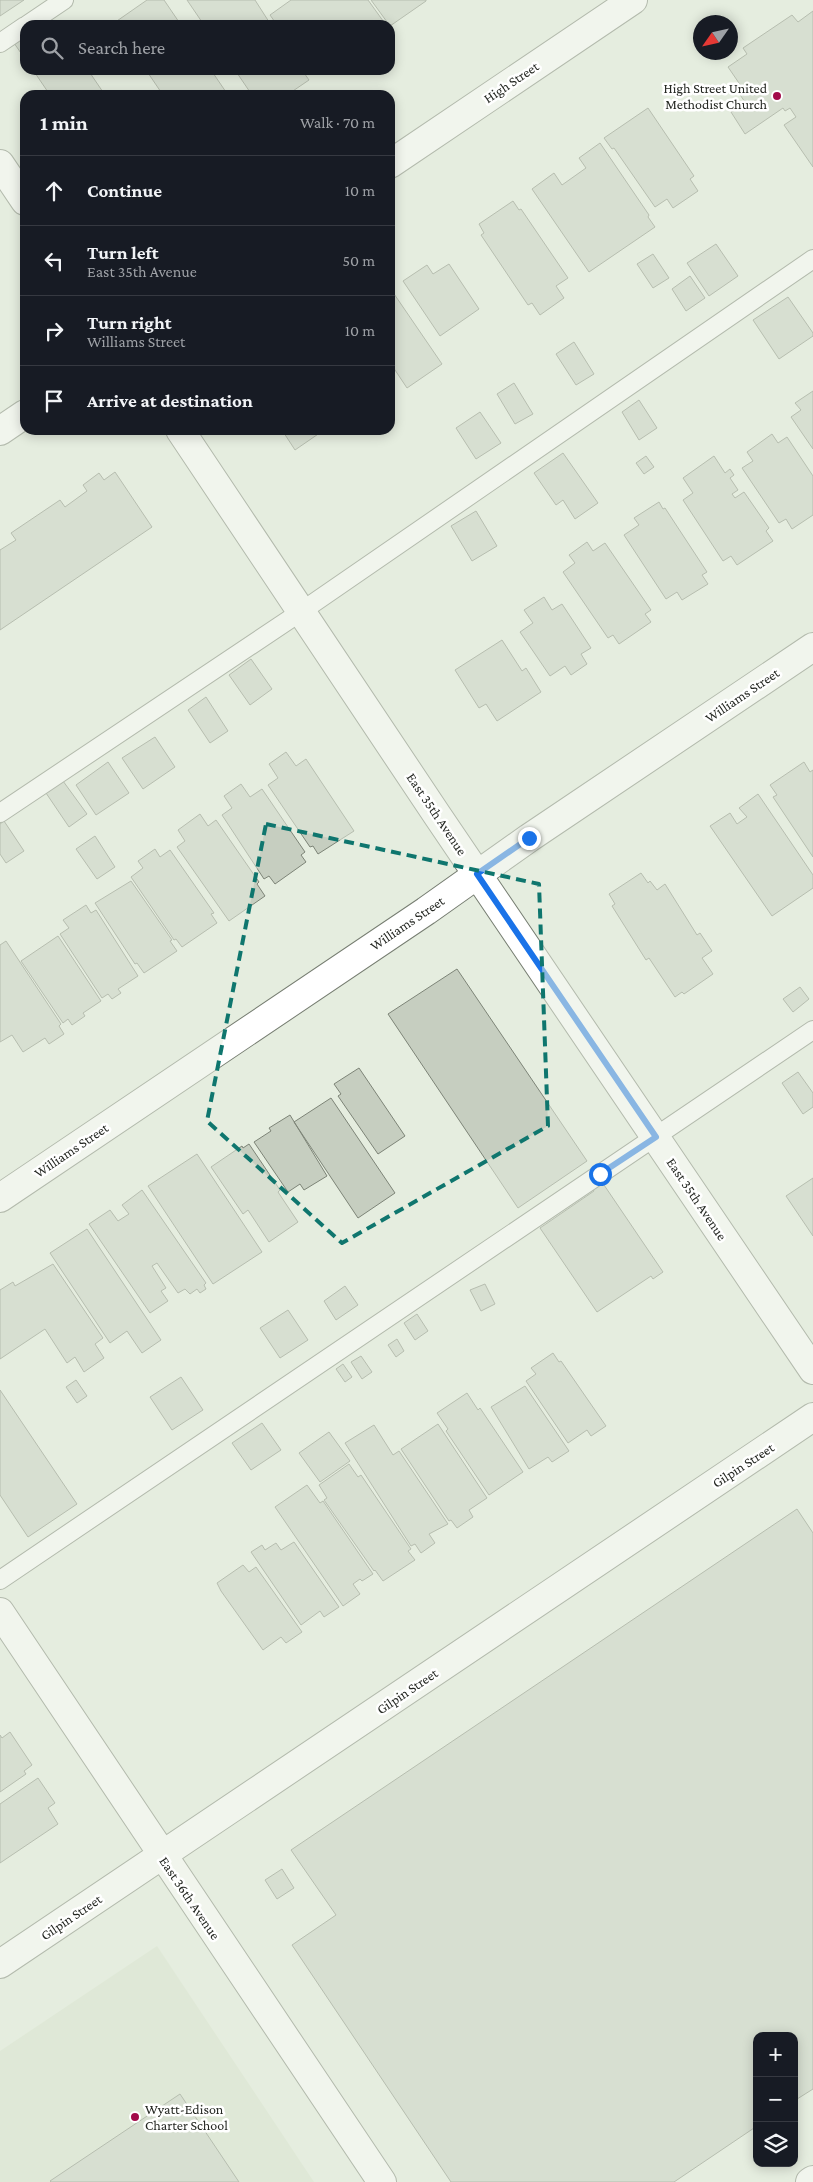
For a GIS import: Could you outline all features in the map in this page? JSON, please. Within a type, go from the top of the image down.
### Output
[{"type":"street","name":"High Street","points":[[395,161],[633,0]]},
{"type":"street","points":[[0,164],[20,194]]},
{"type":"street","points":[[0,431],[20,417]]},
{"type":"street","name":"East 35th Avenue","points":[[183,435],[477,874],[813,1370]]},
{"type":"street","name":"Williams Street","points":[[0,1198],[813,647]]},
{"type":"street","name":"Gilpin Street","points":[[0,1964],[813,1417]]},
{"type":"street","name":"East 36th Avenue","points":[[0,1612],[382,2182]]},
{"type":"lane","points":[[35,20],[64,0]]},
{"type":"lane","points":[[0,43],[20,30]]},
{"type":"lane","points":[[0,813],[302,611],[813,259]]},
{"type":"lane","points":[[0,1580],[813,1030]]},
{"type":"highlighted area","points":[[266,824],[539,884],[548,1126],[342,1243],[207,1121]]},
{"type":"shaded area","name":"Wyatt-Edison Charter School","points":[[157,1946],[314,2182],[0,2182],[0,2051]]},
{"type":"building","points":[[0,0],[24,0],[0,16]]},
{"type":"building","points":[[147,0],[164,0],[178,20],[118,20]]},
{"type":"building","points":[[187,0],[255,0],[268,20],[201,20]]},
{"type":"building","points":[[291,0],[368,0],[382,20],[274,20],[270,15]]},
{"type":"building","points":[[371,0],[426,0],[395,23],[395,20],[386,20]]},
{"type":"building","name":"High Street United Methodist Church","points":[[813,11],[813,167],[784,125],[796,117],[790,108],[785,111],[783,108],[745,134],[731,112],[745,102],[736,89],[741,86],[728,67],[747,54],[743,48],[792,15],[798,22]]},
{"type":"building","points":[[20,39],[20,52],[14,43]]},
{"type":"building","points":[[36,75],[91,75],[102,90],[47,90]]},
{"type":"building","points":[[149,75],[214,75],[225,90],[160,90]]},
{"type":"building","points":[[238,75],[306,75],[309,80],[294,90],[249,90]]},
{"type":"building","points":[[648,108],[694,176],[690,179],[698,191],[673,208],[667,199],[655,207],[614,148],[612,149],[604,138]]},
{"type":"building","points":[[600,143],[649,215],[648,217],[655,227],[589,272],[532,189],[554,173],[562,185],[586,168],[579,158]]},
{"type":"building","points":[[513,201],[519,210],[521,209],[568,278],[556,286],[564,298],[540,315],[532,303],[528,305],[481,235],[484,233],[479,224]]},
{"type":"building","points":[[716,244],[738,276],[709,296],[687,263]]},
{"type":"building","points":[[653,254],[669,278],[653,288],[637,264]]},
{"type":"building","points":[[449,264],[479,309],[440,336],[403,281],[427,265],[433,274]]},
{"type":"building","points":[[690,276],[705,298],[686,311],[672,289]]},
{"type":"building","points":[[395,295],[442,364],[407,388],[395,370]]},
{"type":"building","points":[[788,297],[813,333],[813,336],[779,359],[753,320]]},
{"type":"building","points":[[574,342],[594,374],[576,385],[556,354]]},
{"type":"building","points":[[514,383],[533,414],[515,424],[497,394]]},
{"type":"building","points":[[813,391],[813,449],[791,417],[801,410],[795,403]]},
{"type":"building","points":[[639,400],[657,428],[639,440],[622,412]]},
{"type":"building","points":[[480,412],[501,443],[476,459],[456,428]]},
{"type":"building","points":[[772,434],[778,443],[787,437],[813,476],[813,515],[792,529],[786,519],[779,523],[742,468],[753,461],[747,452]]},
{"type":"building","points":[[285,435],[317,435],[295,450]]},
{"type":"building","points":[[563,453],[598,503],[575,519],[563,500],[556,505],[534,473]]},
{"type":"building","points":[[646,456],[654,467],[644,474],[636,463]]},
{"type":"building","points":[[714,456],[725,473],[730,469],[734,475],[730,478],[738,490],[732,494],[735,498],[744,492],[769,528],[766,531],[773,541],[737,565],[731,556],[723,561],[683,500],[693,493],[683,478]]},
{"type":"building","points":[[115,472],[152,527],[0,630],[0,550],[16,540],[11,533],[60,500],[65,507],[87,491],[83,485],[99,473],[104,480]]},
{"type":"building","points":[[659,502],[663,509],[665,508],[707,572],[702,575],[708,584],[682,600],[677,592],[666,599],[624,535],[639,525],[634,518]]},
{"type":"building","points":[[476,511],[497,546],[472,561],[451,526]]},
{"type":"building","points":[[587,542],[593,551],[605,543],[651,610],[645,614],[651,622],[619,644],[613,635],[608,638],[563,572],[575,563],[569,555]]},
{"type":"building","points":[[544,597],[552,610],[562,604],[591,648],[581,654],[587,664],[571,675],[565,666],[550,676],[520,632],[533,623],[524,610]]},
{"type":"building","points":[[502,640],[522,671],[526,668],[541,692],[497,721],[486,704],[479,708],[455,670]]},
{"type":"building","points":[[251,659],[272,689],[250,705],[229,675]]},
{"type":"building","points":[[206,697],[228,731],[210,743],[188,710]]},
{"type":"building","points":[[155,737],[175,767],[143,789],[122,758]]},
{"type":"building","points":[[286,752],[296,766],[306,759],[354,831],[318,854],[313,846],[310,847],[268,785],[278,778],[269,764]]},
{"type":"building","points":[[108,762],[129,793],[96,815],[76,785]]},
{"type":"building","points":[[804,762],[810,772],[813,770],[813,857],[773,797],[777,795],[770,785]]},
{"type":"building","points":[[63,781],[87,814],[69,827],[46,793]]},
{"type":"building","points":[[241,784],[250,797],[262,789],[305,852],[301,855],[306,862],[275,884],[269,876],[264,879],[222,815],[232,808],[224,796]]},
{"type":"building","points":[[758,794],[813,875],[813,888],[772,916],[710,826],[730,813],[737,824],[747,817],[739,808]]},
{"type":"building","points":[[200,814],[208,826],[216,820],[259,882],[257,884],[265,896],[229,921],[177,847],[185,841],[178,830]]},
{"type":"building","points":[[4,821],[24,851],[6,863],[0,854],[0,824]]},
{"type":"building","points":[[95,836],[115,867],[97,879],[76,849]]},
{"type":"building","points":[[155,849],[160,857],[170,850],[214,913],[211,914],[217,923],[182,947],[176,939],[174,940],[131,877],[143,868],[138,861]]},
{"type":"building","points":[[641,873],[648,883],[650,881],[657,890],[665,884],[697,935],[700,933],[712,951],[702,958],[713,974],[684,994],[682,992],[675,997],[649,958],[646,960],[612,906],[615,904],[609,894]]},
{"type":"building","points":[[131,881],[172,940],[170,941],[177,951],[144,973],[137,963],[135,964],[95,903]]},
{"type":"building","points":[[86,905],[91,913],[96,910],[138,976],[118,989],[121,993],[112,999],[108,994],[102,998],[60,934],[69,928],[63,920]]},
{"type":"building","points":[[58,936],[101,1001],[83,1013],[85,1016],[72,1025],[68,1019],[63,1023],[21,961]]},
{"type":"building","points":[[6,941],[61,1024],[59,1026],[64,1034],[49,1044],[45,1038],[23,1052],[12,1035],[0,1042],[0,945]]},
{"type":"building","points":[[457,969],[587,1161],[518,1208],[388,1014]]},
{"type":"building","points":[[800,987],[809,999],[793,1012],[783,999]]},
{"type":"building","points":[[359,1068],[405,1136],[378,1154],[338,1096],[341,1094],[334,1084]]},
{"type":"building","points":[[798,1072],[813,1093],[813,1107],[803,1114],[782,1083]]},
{"type":"building","points":[[331,1098],[395,1193],[358,1218],[294,1122]]},
{"type":"building","points":[[290,1115],[327,1176],[304,1190],[300,1184],[288,1192],[254,1142],[271,1131],[269,1128]]},
{"type":"building","points":[[249,1144],[280,1190],[278,1192],[298,1222],[269,1242],[248,1210],[243,1214],[211,1167],[242,1146],[243,1148]]},
{"type":"building","points":[[197,1154],[262,1252],[213,1284],[148,1186]]},
{"type":"building","points":[[813,1178],[813,1236],[786,1196]]},
{"type":"building","points":[[602,1182],[663,1272],[653,1279],[651,1276],[597,1312],[540,1228],[594,1191],[592,1188]]},
{"type":"building","points":[[142,1190],[206,1283],[204,1285],[206,1289],[200,1293],[197,1289],[190,1294],[185,1289],[178,1293],[157,1263],[152,1266],[166,1288],[161,1291],[168,1301],[150,1313],[89,1224],[110,1210],[118,1221],[129,1214],[122,1205]]},
{"type":"building","points":[[87,1229],[161,1340],[142,1353],[127,1331],[110,1343],[50,1253]]},
{"type":"building","points":[[53,1264],[103,1338],[95,1344],[104,1358],[84,1372],[75,1357],[67,1363],[45,1329],[0,1359],[0,1290],[13,1282],[15,1286]]},
{"type":"building","points":[[485,1284],[495,1304],[481,1311],[470,1290]]},
{"type":"building","points":[[345,1286],[358,1305],[336,1320],[324,1301]]},
{"type":"building","points":[[288,1310],[308,1340],[280,1358],[260,1328]]},
{"type":"building","points":[[417,1314],[428,1331],[415,1340],[404,1323]]},
{"type":"building","points":[[397,1339],[404,1351],[396,1357],[388,1345]]},
{"type":"building","points":[[553,1353],[559,1362],[561,1361],[606,1426],[591,1436],[587,1430],[568,1443],[526,1381],[536,1374],[531,1368]]},
{"type":"building","points":[[361,1356],[372,1372],[362,1379],[351,1362]]},
{"type":"building","points":[[343,1364],[352,1377],[345,1382],[336,1369]]},
{"type":"building","points":[[181,1377],[203,1410],[172,1430],[150,1397]]},
{"type":"building","points":[[76,1380],[87,1396],[77,1403],[66,1387]]},
{"type":"building","points":[[525,1386],[569,1451],[552,1462],[548,1457],[529,1469],[491,1407]]},
{"type":"building","points":[[0,1390],[77,1504],[28,1537],[0,1495]]},
{"type":"building","points":[[467,1393],[478,1410],[480,1408],[523,1472],[489,1495],[446,1431],[448,1429],[437,1413]]},
{"type":"building","points":[[262,1423],[281,1450],[251,1470],[232,1443]]},
{"type":"building","points":[[438,1424],[487,1498],[469,1510],[473,1517],[457,1528],[451,1520],[449,1521],[401,1449]]},
{"type":"building","points":[[374,1425],[393,1455],[399,1451],[448,1524],[429,1534],[435,1543],[421,1553],[415,1544],[411,1546],[345,1443]]},
{"type":"building","points":[[329,1432],[350,1461],[320,1482],[299,1453]]},
{"type":"building","points":[[349,1464],[358,1477],[361,1475],[411,1549],[408,1551],[415,1560],[383,1581],[324,1500],[327,1498],[319,1485]]},
{"type":"building","points":[[307,1485],[320,1503],[323,1501],[373,1574],[353,1584],[360,1594],[343,1606],[275,1507]]},
{"type":"building","points":[[797,1509],[813,1533],[813,2089],[798,2098],[798,2032],[753,2032],[753,2129],[674,2182],[451,2182],[292,1945],[336,1915],[291,1850]]},
{"type":"building","points":[[294,1542],[339,1607],[324,1617],[320,1611],[301,1625],[251,1552],[262,1545],[265,1550],[276,1543],[281,1550]]},
{"type":"building","points":[[243,1565],[249,1572],[256,1567],[302,1632],[286,1643],[281,1637],[263,1650],[217,1583]]},
{"type":"building","points":[[10,1732],[32,1765],[24,1771],[26,1774],[0,1792],[0,1735],[2,1738]]},
{"type":"building","points":[[38,1778],[55,1803],[48,1808],[58,1824],[0,1863],[0,1804]]},
{"type":"building","points":[[282,1869],[294,1888],[277,1899],[265,1880]]},
{"type":"building","points":[[180,2094],[239,2182],[50,2181]]},
{"type":"place","name":"High Street United Methodist Church","points":[[777,96]]},
{"type":"place","name":"Wyatt-Edison Charter School","points":[[135,2117]]},
{"type":"route","points":[[529,838],[477,874],[656,1137],[600,1174]]}]
